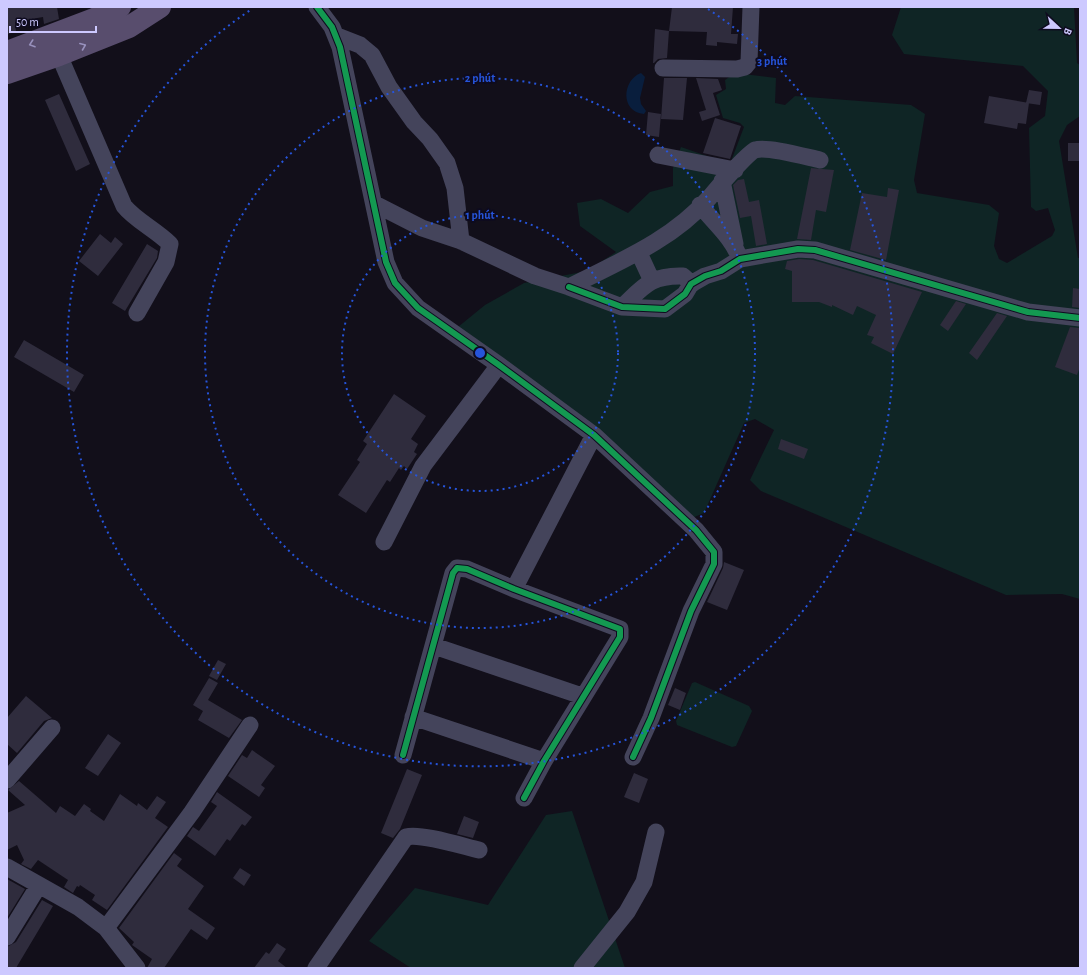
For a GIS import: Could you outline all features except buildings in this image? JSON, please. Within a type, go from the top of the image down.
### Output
[{"type":"main road","points":[[7,73],[59,56],[129,27],[160,7]]},
{"type":"main road","points":[[7,52],[40,41],[108,10]]},
{"type":"street","points":[[317,7],[337,36],[375,204],[386,262],[395,283],[418,308],[594,435],[696,530],[714,552],[714,564],[691,610],[651,718],[633,757]]},
{"type":"street","points":[[663,68],[737,69],[745,67],[749,62],[752,7]]},
{"type":"street","points":[[337,36],[360,45],[372,55],[389,87],[447,163],[454,188],[461,241]]},
{"type":"street","points":[[59,56],[124,206],[131,215],[159,233],[170,244],[166,262],[137,313]]},
{"type":"street","points":[[569,287],[639,253],[672,231],[700,205],[753,150],[764,149],[820,160]]},
{"type":"street","points":[[658,154],[735,170]]},
{"type":"street","points":[[722,181],[738,253]]},
{"type":"street","points":[[375,204],[422,228],[461,241],[535,276],[622,307],[665,309],[685,294],[692,284],[705,276],[721,271],[738,253],[815,250],[1021,310],[1049,316],[1080,318]]},
{"type":"street","points":[[700,205],[714,222],[728,234],[738,253]]},
{"type":"street","points":[[639,253],[652,281]]},
{"type":"street","points":[[622,307],[644,286],[658,278],[683,276],[692,284]]},
{"type":"street","points":[[384,542],[423,466],[499,365]]},
{"type":"street","points":[[514,589],[594,435]]},
{"type":"street","points":[[403,755],[453,573],[457,568],[467,569],[514,589],[620,629],[620,637],[582,696],[524,798]]},
{"type":"street","points":[[434,646],[582,696]]},
{"type":"street","points":[[413,717],[544,761]]},
{"type":"street","points":[[106,928],[192,812],[250,725]]},
{"type":"street","points":[[7,780],[52,728]]},
{"type":"street","points":[[582,968],[627,912],[644,882],[656,832]]},
{"type":"street","points":[[316,968],[406,837],[412,835],[424,837],[479,850]]},
{"type":"street","points":[[7,867],[78,907],[106,928],[137,968]]},
{"type":"street","points":[[7,937],[38,885]]},
{"type":"green space","points":[[901,7],[1074,7],[1077,63],[1080,65],[1080,116],[1067,125],[1059,141],[1078,258],[1080,258],[1080,599],[1062,594],[1006,595],[761,491],[750,480],[774,430],[755,419],[744,423],[704,513],[692,518],[458,327],[485,305],[524,283],[587,271],[616,252],[580,226],[577,203],[601,199],[628,213],[650,192],[673,186],[673,168],[681,147],[730,164],[744,127],[740,123],[723,118],[716,95],[726,89],[725,80],[735,73],[776,78],[775,103],[785,105],[795,96],[911,105],[925,114],[914,180],[917,193],[989,205],[999,213],[994,246],[999,259],[1007,263],[1052,236],[1055,230],[1048,208],[1036,211],[1031,207],[1029,128],[1045,116],[1048,91],[1023,66],[904,54],[892,35]]},
{"type":"green space","points":[[695,682],[749,706],[752,711],[736,746],[732,747],[677,725],[676,721],[692,683]]},
{"type":"green space","points":[[572,811],[625,968],[411,968],[369,941],[415,888],[488,905],[546,815]]},
{"type":"water","points":[[641,73],[645,77],[640,98],[641,104],[646,111],[644,114],[636,112],[631,108],[627,102],[626,95],[630,82]]},
{"type":"cycle path","points":[[317,7],[332,27],[340,47],[386,262],[395,283],[418,308],[594,435],[696,530],[714,552],[714,564],[691,611],[651,718],[633,757]]},
{"type":"cycle path","points":[[569,287],[622,307],[665,309],[685,294],[691,284],[705,276],[721,271],[740,259],[798,249],[815,250],[1028,312],[1080,318]]},
{"type":"cycle path","points":[[403,755],[453,573],[457,568],[467,569],[514,589],[620,629],[620,637],[544,761],[524,798]]}]
